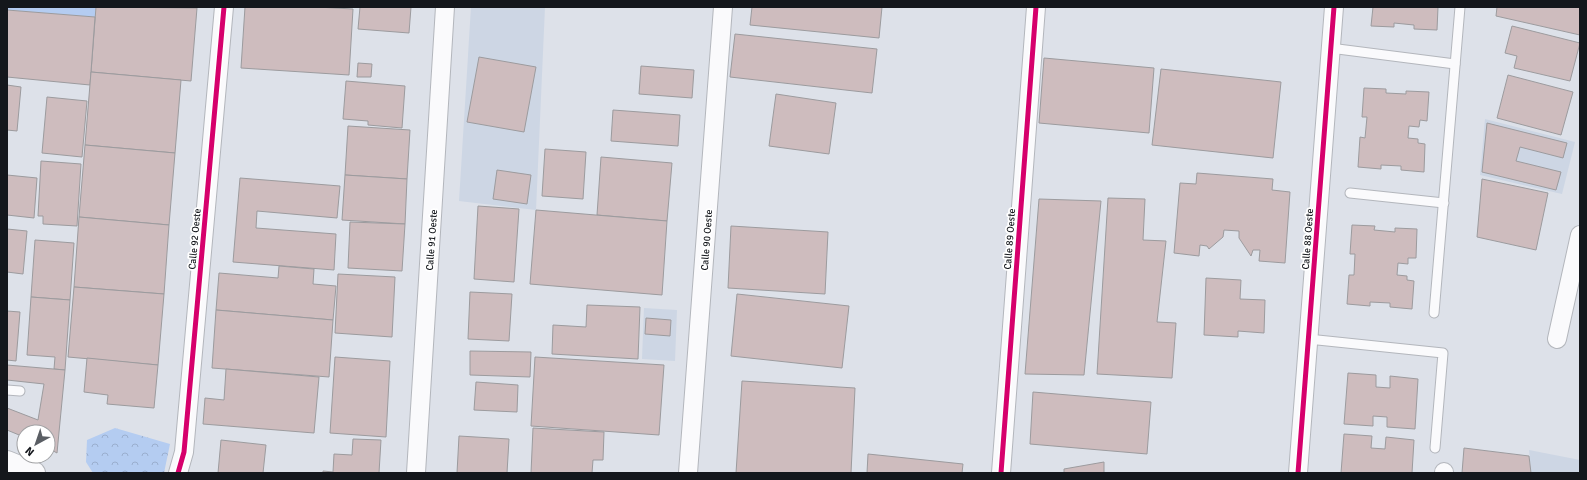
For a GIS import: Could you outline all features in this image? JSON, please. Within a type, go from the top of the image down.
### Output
[{"type":"main road","points":[[7,462],[34,473]]},
{"type":"street","name":"Calle 92 Oeste","points":[[178,473],[184,452],[224,7]]},
{"type":"street","name":"Calle 91 Oeste","points":[[416,473],[445,7]]},
{"type":"street","name":"Calle 90 Oeste","points":[[688,473],[723,7]]},
{"type":"street","name":"Calle 89 Oeste","points":[[1001,473],[1036,7]]},
{"type":"street","name":"Calle 88 Oeste","points":[[1298,473],[1334,7]]},
{"type":"street","points":[[1557,339],[1580,235]]},
{"type":"lane","points":[[1434,313],[1460,7]]},
{"type":"lane","points":[[1330,48],[1455,64]]},
{"type":"lane","points":[[1350,193],[1444,203]]},
{"type":"lane","points":[[1308,339],[1443,352],[1435,448]]},
{"type":"lane","points":[[7,390],[20,391]]},
{"type":"shaded area","points":[[471,7],[545,7],[536,210],[459,201]]},
{"type":"shaded area","points":[[1485,119],[1575,142],[1562,194],[1480,175]]},
{"type":"shaded area","points":[[644,308],[677,310],[675,361],[642,359]]},
{"type":"shaded area","points":[[1529,450],[1580,460],[1580,473],[1531,473]]},
{"type":"green space","points":[[7,7],[96,7],[95,17],[7,10]]},
{"type":"green space","points":[[115,428],[170,444],[164,473],[93,473],[86,462],[87,440]]},
{"type":"building","points":[[96,7],[197,8],[191,81],[91,72]]},
{"type":"building","points":[[245,7],[317,7],[353,9],[349,75],[241,68]]},
{"type":"building","points":[[360,7],[411,7],[409,33],[358,29]]},
{"type":"building","points":[[752,7],[882,7],[879,38],[750,25]]},
{"type":"building","points":[[1373,7],[1438,7],[1437,30],[1414,29],[1414,25],[1394,23],[1394,27],[1371,26]]},
{"type":"building","points":[[1497,7],[1580,7],[1580,35],[1496,16]]},
{"type":"building","points":[[7,10],[95,17],[90,85],[7,77]]},
{"type":"building","points":[[1512,26],[1580,43],[1570,81],[1514,68],[1517,56],[1505,53]]},
{"type":"building","points":[[735,34],[877,49],[872,93],[730,77]]},
{"type":"building","points":[[479,57],[536,67],[524,132],[467,122]]},
{"type":"building","points":[[1044,58],[1154,68],[1149,133],[1039,123]]},
{"type":"building","points":[[358,63],[372,64],[371,77],[357,77]]},
{"type":"building","points":[[641,66],[694,70],[692,98],[639,94]]},
{"type":"building","points":[[1161,69],[1281,82],[1273,158],[1152,145]]},
{"type":"building","points":[[91,72],[181,80],[175,153],[85,145]]},
{"type":"building","points":[[1508,75],[1573,92],[1561,135],[1497,118]]},
{"type":"building","points":[[346,81],[405,86],[402,128],[368,125],[368,121],[343,119]]},
{"type":"building","points":[[7,85],[21,87],[17,131],[7,130]]},
{"type":"building","points":[[1364,88],[1386,89],[1386,93],[1406,94],[1406,91],[1429,92],[1427,121],[1420,120],[1419,127],[1409,126],[1408,138],[1418,139],[1418,143],[1425,144],[1424,172],[1401,170],[1401,166],[1381,165],[1381,169],[1358,167],[1360,137],[1365,138],[1367,117],[1362,117]]},
{"type":"building","points":[[776,94],[836,103],[829,154],[769,146]]},
{"type":"building","points":[[47,97],[87,101],[82,157],[42,153]]},
{"type":"building","points":[[613,110],[680,115],[678,146],[611,141]]},
{"type":"building","points":[[1487,123],[1567,143],[1563,158],[1520,147],[1516,161],[1561,172],[1556,190],[1482,172]]},
{"type":"building","points":[[348,126],[410,130],[407,179],[345,175]]},
{"type":"building","points":[[85,145],[175,153],[169,225],[79,217]]},
{"type":"building","points":[[545,149],[586,152],[583,199],[542,196]]},
{"type":"building","points":[[601,157],[672,163],[667,221],[597,215]]},
{"type":"building","points":[[41,161],[81,164],[77,226],[43,224],[43,216],[38,216]]},
{"type":"building","points":[[497,170],[531,175],[527,204],[493,199]]},
{"type":"building","points":[[1197,173],[1273,179],[1272,190],[1290,192],[1285,263],[1259,261],[1260,250],[1253,250],[1251,256],[1239,238],[1239,231],[1224,230],[1223,237],[1209,249],[1207,246],[1200,245],[1199,256],[1174,253],[1180,183],[1196,184]]},
{"type":"building","points":[[7,175],[37,178],[34,218],[7,215]]},
{"type":"building","points":[[345,175],[407,179],[405,224],[342,220]]},
{"type":"building","points":[[240,178],[340,186],[337,218],[257,211],[256,228],[336,234],[334,270],[233,262]]},
{"type":"building","points":[[1482,179],[1548,193],[1536,250],[1477,237]]},
{"type":"building","points":[[1108,198],[1145,199],[1143,240],[1166,241],[1157,322],[1176,323],[1172,378],[1097,374]]},
{"type":"building","points":[[1039,199],[1101,201],[1084,375],[1025,374]]},
{"type":"building","points":[[478,206],[519,209],[514,282],[474,279]]},
{"type":"building","points":[[536,210],[667,221],[662,295],[530,284]]},
{"type":"building","points":[[79,217],[169,225],[164,294],[74,287]]},
{"type":"building","points":[[350,222],[405,224],[402,271],[348,268]]},
{"type":"building","points":[[1352,225],[1375,226],[1374,230],[1395,232],[1395,228],[1417,229],[1416,258],[1408,258],[1408,264],[1398,263],[1397,275],[1407,276],[1407,280],[1414,281],[1412,309],[1390,307],[1390,303],[1370,302],[1370,306],[1347,304],[1349,275],[1354,275],[1355,254],[1350,254]]},
{"type":"building","points":[[731,226],[828,232],[825,294],[728,288]]},
{"type":"building","points":[[7,229],[27,231],[23,274],[7,272]]},
{"type":"building","points":[[35,240],[74,243],[70,300],[31,297]]},
{"type":"building","points":[[279,266],[314,269],[313,284],[336,286],[333,320],[216,310],[219,273],[278,278]]},
{"type":"building","points":[[338,274],[395,277],[392,337],[335,333]]},
{"type":"building","points":[[1206,278],[1241,280],[1240,299],[1265,300],[1264,333],[1238,331],[1238,337],[1204,335]]},
{"type":"building","points":[[74,287],[164,294],[158,365],[68,357]]},
{"type":"building","points":[[470,292],[512,294],[509,341],[468,339]]},
{"type":"building","points":[[737,294],[849,306],[842,368],[731,356]]},
{"type":"building","points":[[31,297],[70,300],[65,370],[54,369],[55,357],[27,355]]},
{"type":"building","points":[[587,305],[640,307],[638,359],[552,354],[553,325],[586,327]]},
{"type":"building","points":[[216,310],[333,320],[329,377],[212,368]]},
{"type":"building","points":[[7,311],[20,312],[16,361],[7,360]]},
{"type":"building","points":[[646,318],[671,320],[670,336],[645,334]]},
{"type":"building","points":[[470,351],[531,352],[530,377],[470,375]]},
{"type":"building","points":[[335,357],[390,361],[386,437],[330,433]]},
{"type":"building","points":[[535,357],[664,365],[659,435],[531,426]]},
{"type":"building","points":[[87,358],[158,365],[154,408],[107,404],[108,395],[84,392]]},
{"type":"building","points":[[7,365],[65,370],[57,453],[56,424],[16,424],[16,434],[7,430],[7,408],[38,420],[44,384],[7,380]]},
{"type":"building","points":[[226,369],[319,377],[314,433],[203,424],[205,398],[224,400]]},
{"type":"building","points":[[1348,373],[1376,375],[1376,387],[1390,388],[1390,376],[1418,379],[1415,429],[1387,427],[1387,417],[1373,416],[1373,426],[1344,424]]},
{"type":"building","points":[[742,381],[855,388],[851,473],[736,473]]},
{"type":"building","points":[[476,382],[518,385],[517,412],[474,410]]},
{"type":"building","points":[[1033,392],[1151,402],[1147,454],[1030,444]]},
{"type":"building","points":[[533,428],[604,432],[603,460],[593,460],[592,473],[531,473]]},
{"type":"building","points":[[1344,434],[1372,436],[1371,448],[1385,449],[1386,437],[1414,440],[1412,473],[1341,473]]},
{"type":"building","points":[[459,436],[509,439],[507,473],[457,473]]},
{"type":"building","points":[[353,439],[381,440],[379,473],[323,473],[323,471],[333,472],[334,454],[352,455]]},
{"type":"building","points":[[221,440],[266,445],[263,473],[218,473]]},
{"type":"building","points":[[1464,448],[1529,456],[1531,473],[1462,473]]},
{"type":"building","points":[[868,454],[963,464],[962,473],[867,473]]},
{"type":"building","points":[[1104,462],[1104,473],[1064,473],[1064,469]]},
{"type":"cycle path","points":[[178,473],[184,452],[224,7]]},
{"type":"cycle path","points":[[1001,473],[1036,7]]},
{"type":"cycle path","points":[[1298,473],[1334,7]]}]
